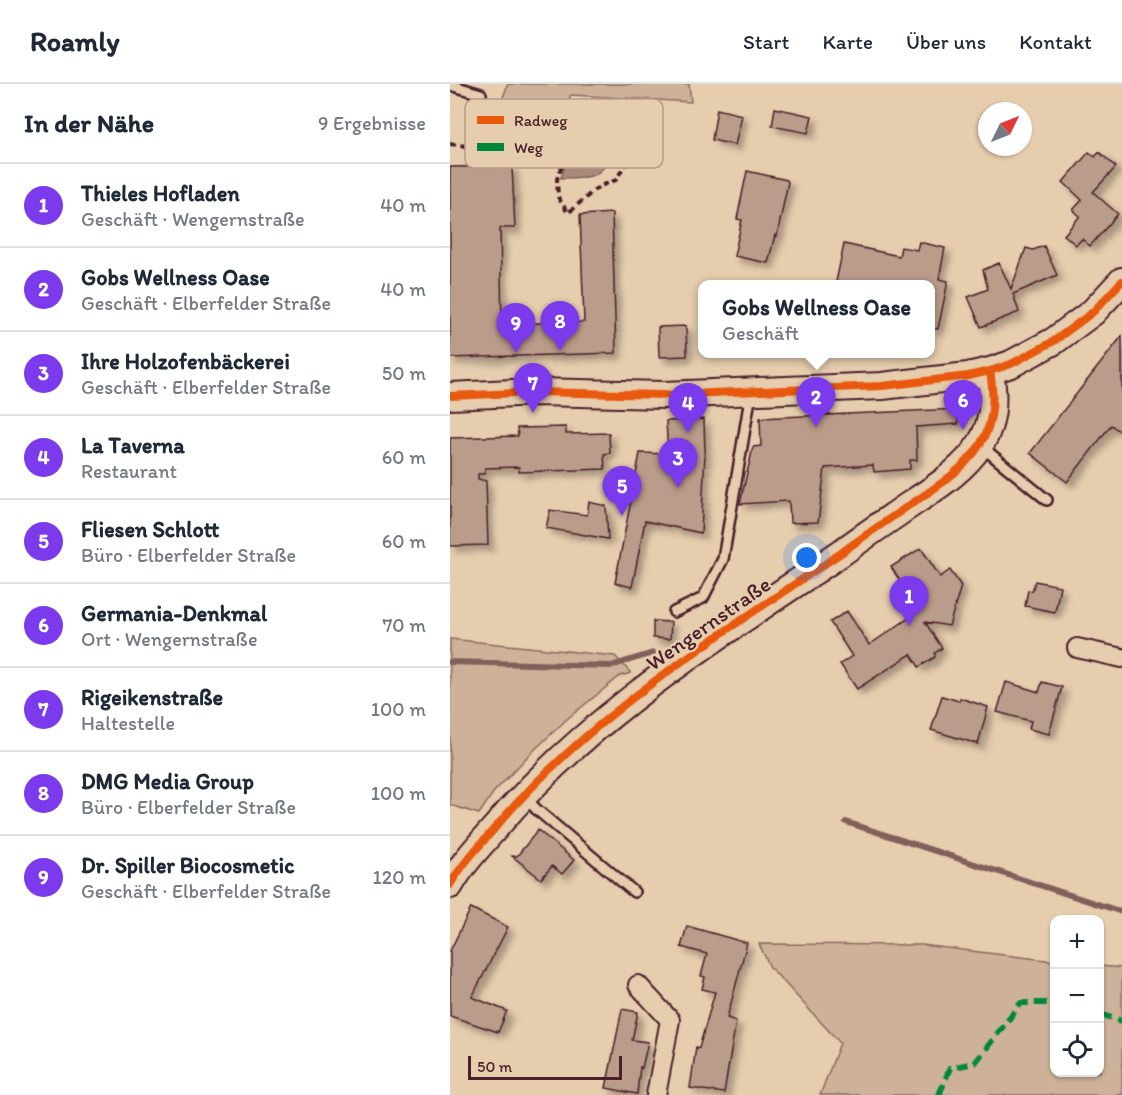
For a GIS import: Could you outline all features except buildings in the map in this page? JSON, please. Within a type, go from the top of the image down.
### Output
[{"type":"main road","points":[[450,396],[536,392],[664,395],[882,386],[940,380],[990,371],[1033,354],[1093,312],[1122,281]]},
{"type":"main road","name":"Wengernstraße","points":[[450,885],[472,855],[524,795],[573,749],[671,668],[960,469],[980,445],[987,432],[994,394],[990,371]]},
{"type":"street","points":[[1077,648],[1122,658]]},
{"type":"street","points":[[638,985],[670,1020],[656,1095]]},
{"type":"lane","points":[[450,85],[481,94]]},
{"type":"lane","points":[[674,612],[703,598],[723,559],[752,391]]},
{"type":"lane","points":[[980,445],[1047,500]]},
{"type":"lane","points":[[524,795],[536,809],[634,892]]},
{"type":"path","points":[[450,144],[465,146]]},
{"type":"path","points":[[561,168],[557,179],[558,197],[568,213],[598,187],[616,180],[623,168]]},
{"type":"shaded area","points":[[508,84],[689,84],[691,102],[571,95],[569,99],[502,99]]},
{"type":"shaded area","points":[[564,168],[603,168],[590,176],[561,178]]},
{"type":"shaded area","points":[[450,639],[615,656],[631,673],[620,676],[567,719],[493,793],[479,814],[450,805]]},
{"type":"shaded area","points":[[759,944],[922,945],[1050,961],[1050,1077],[1104,1077],[1104,966],[1122,968],[1122,1095],[820,1095],[840,1043],[770,967]]},
{"type":"waterway","points":[[450,662],[611,666],[653,653]]},
{"type":"waterway","points":[[846,822],[1122,912]]},
{"type":"marked path","points":[[939,1095],[950,1068],[975,1063],[1021,1003],[1050,1003]]},
{"type":"marked path","points":[[1104,1015],[1122,1021]]},
{"type":"cycle path","points":[[450,396],[536,392],[664,395],[882,386],[968,376],[1011,364],[1054,341],[1093,312],[1122,281]]},
{"type":"cycle path","points":[[450,885],[471,855],[532,787],[614,713],[703,646],[928,493],[960,468],[981,444],[986,434],[992,404],[990,371]]},
{"type":"place","name":"DMG Media Group","points":[[560,351]]},
{"type":"place","name":"Dr. Spiller Biocosmetic","points":[[516,353]]},
{"type":"place","name":"Rigeikenstraße","points":[[533,413]]},
{"type":"place","name":"Gobs Wellness Oase","points":[[816,427]]},
{"type":"place","name":"Germania-Denkmal","points":[[963,430]]},
{"type":"place","name":"La Taverna","points":[[688,433]]},
{"type":"place","name":"Ihre Holzofenbäckerei","points":[[678,488]]},
{"type":"place","name":"Fliesen Schlott","points":[[622,516]]},
{"type":"place","name":"Thieles Hofladen","points":[[909,626]]}]
